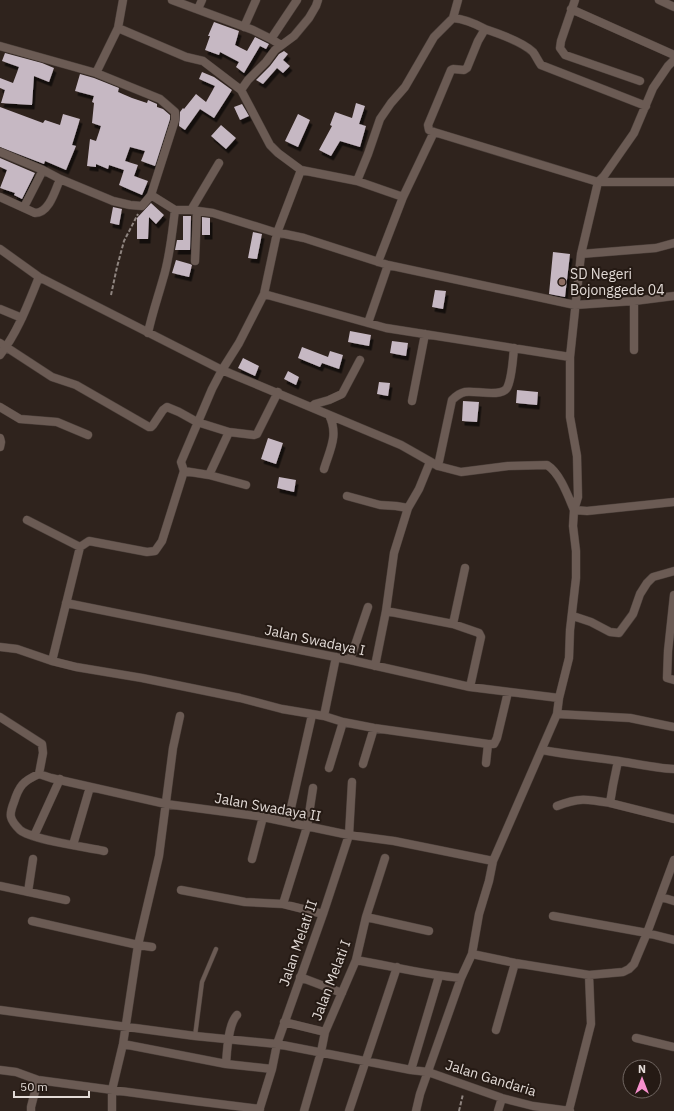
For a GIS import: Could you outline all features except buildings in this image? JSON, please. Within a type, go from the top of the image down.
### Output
[{"type":"street","points":[[96,72],[118,28],[123,0]]},
{"type":"street","points":[[172,0],[244,27],[281,45]]},
{"type":"street","points":[[198,9],[202,0]]},
{"type":"street","points":[[244,27],[256,0]]},
{"type":"street","points":[[271,39],[297,0]]},
{"type":"street","points":[[241,90],[275,50],[294,36],[304,24],[316,6],[318,0]]},
{"type":"street","points":[[357,181],[380,119],[405,87],[434,37],[453,18],[458,0]]},
{"type":"street","points":[[575,0],[561,41],[560,48],[565,55],[640,81]]},
{"type":"street","points":[[659,0],[674,7]]},
{"type":"street","points":[[571,9],[674,55]]},
{"type":"street","points":[[453,18],[472,22],[527,48],[534,53],[541,65],[646,106]]},
{"type":"street","points":[[118,28],[186,57],[204,61],[241,90],[270,145],[278,153],[301,170],[357,181],[403,197]]},
{"type":"street","points":[[485,29],[478,41],[467,68],[464,70],[451,70],[428,125],[429,130],[598,182],[674,182]]},
{"type":"street","points":[[0,46],[96,72],[160,99],[175,112],[175,120],[151,195],[142,206],[113,201],[0,152]]},
{"type":"street","points":[[416,1111],[420,1094],[461,978],[472,954],[479,914],[494,861],[557,714],[559,698],[569,658],[570,630],[573,616],[576,578],[576,551],[573,526],[574,510],[578,498],[577,456],[570,417],[570,357],[581,254],[598,182],[604,176],[634,133],[653,88],[674,60]]},
{"type":"street","points":[[378,262],[403,197],[434,132]]},
{"type":"street","points":[[195,261],[194,210],[219,163]]},
{"type":"street","points":[[24,207],[43,170]]},
{"type":"street","points":[[52,661],[80,547],[89,541],[147,552],[155,551],[162,541],[184,471],[181,462],[212,389],[264,294],[277,233],[301,170]]},
{"type":"street","points":[[0,197],[35,213],[40,213],[47,208],[60,179]]},
{"type":"street","points":[[151,195],[175,210],[194,210],[213,213],[277,233],[304,238],[388,265],[576,305],[634,301],[674,296]]},
{"type":"street","points":[[148,333],[154,308],[164,279],[171,245],[175,210]]},
{"type":"street","points":[[581,254],[656,248],[674,243]]},
{"type":"street","points":[[0,249],[38,277],[222,370],[278,392],[401,445],[438,466],[461,472],[508,466],[547,465],[552,468],[557,475],[574,510]]},
{"type":"street","points":[[368,323],[388,265]]},
{"type":"street","points":[[0,355],[3,345],[22,318],[38,277]]},
{"type":"street","points":[[264,294],[368,323],[425,334],[570,357]]},
{"type":"street","points":[[634,301],[634,350]]},
{"type":"street","points":[[0,309],[22,318]]},
{"type":"street","points":[[412,401],[425,334]]},
{"type":"street","points":[[3,345],[52,377],[76,386],[149,427],[153,425],[163,410],[167,407],[197,422],[229,432],[254,435],[257,434],[278,392]]},
{"type":"street","points":[[438,466],[452,400],[457,395],[465,391],[501,393],[506,389],[509,382],[514,348]]},
{"type":"street","points":[[311,407],[315,404],[342,394],[360,360]]},
{"type":"street","points":[[0,408],[20,419],[41,419],[57,422],[88,435]]},
{"type":"street","points":[[324,469],[334,436],[334,424],[329,415]]},
{"type":"street","points":[[209,475],[229,432]]},
{"type":"street","points":[[0,438],[0,447]]},
{"type":"street","points":[[375,666],[386,611],[394,553],[408,508],[419,489],[430,462]]},
{"type":"street","points":[[184,471],[209,475],[246,485]]},
{"type":"street","points":[[347,496],[380,505],[408,508]]},
{"type":"street","points":[[574,510],[674,502]]},
{"type":"street","points":[[27,520],[80,547]]},
{"type":"street","points":[[453,624],[465,568]]},
{"type":"street","points":[[573,616],[592,622],[610,632],[619,633],[633,614],[640,594],[646,583],[653,577],[674,571]]},
{"type":"street","points":[[674,595],[666,678],[674,680]]},
{"type":"street","name":"Jalan Swadaya I","points":[[66,603],[336,657],[470,687],[559,698]]},
{"type":"street","points":[[350,660],[368,607]]},
{"type":"street","points":[[386,611],[453,624],[479,633],[481,637],[470,687]]},
{"type":"street","points":[[0,647],[17,649],[52,661],[76,667],[142,678],[312,715],[324,716],[343,722],[374,728],[488,744],[494,744],[497,738],[508,692]]},
{"type":"street","points":[[324,716],[336,657]]},
{"type":"street","points":[[557,714],[630,718],[674,727]]},
{"type":"street","points":[[288,822],[312,715]]},
{"type":"street","points":[[112,1111],[112,1090],[123,1044],[138,945],[159,856],[173,748],[180,716]]},
{"type":"street","points":[[0,717],[42,744],[43,753],[39,774],[27,780],[19,788],[11,811],[11,817],[20,831],[34,836],[104,851]]},
{"type":"street","points":[[329,768],[343,722]]},
{"type":"street","points":[[363,764],[374,728]]},
{"type":"street","points":[[486,764],[488,744]]},
{"type":"street","points":[[542,750],[655,768],[674,769]]},
{"type":"street","points":[[610,803],[618,761]]},
{"type":"street","name":"Jalan Swadaya II","points":[[39,774],[166,804],[263,816],[307,827],[349,835],[394,841],[494,861]]},
{"type":"street","points":[[34,836],[60,779]]},
{"type":"street","name":"Jalan Melati II","points":[[260,1110],[272,1069],[276,1044],[323,914],[349,835],[352,782]]},
{"type":"street","points":[[73,845],[90,787]]},
{"type":"street","points":[[283,904],[307,827],[313,788]]},
{"type":"street","points":[[557,806],[571,800],[586,799],[610,803],[674,819]]},
{"type":"street","points":[[252,859],[263,816]]},
{"type":"street","name":"Jalan Melati I","points":[[304,1111],[321,1052],[325,1032],[356,960],[366,917],[385,858]]},
{"type":"street","points":[[28,892],[33,859]]},
{"type":"street","points":[[472,954],[515,963],[589,975],[623,972],[634,964],[674,860]]},
{"type":"street","points":[[0,886],[66,900]]},
{"type":"street","points":[[182,890],[245,902],[283,904],[323,914]]},
{"type":"street","points":[[661,897],[674,900]]},
{"type":"street","points":[[553,916],[647,933],[674,940]]},
{"type":"street","points":[[366,917],[428,931]]},
{"type":"street","points":[[32,921],[152,947]]},
{"type":"street","points":[[356,960],[439,976],[461,978]]},
{"type":"street","points":[[496,1030],[515,963]]},
{"type":"street","points":[[349,1111],[397,967]]},
{"type":"street","points":[[569,1111],[591,1024],[589,975]]},
{"type":"street","points":[[411,1070],[439,976]]},
{"type":"street","points":[[300,977],[342,993]]},
{"type":"street","name":"Jalan Gandaria","points":[[0,1010],[194,1036],[276,1044],[428,1072],[532,1109],[569,1111]]},
{"type":"street","points":[[226,1064],[233,1019],[237,1015]]},
{"type":"street","points":[[284,1022],[325,1032]]},
{"type":"street","points":[[636,1038],[674,1047]]},
{"type":"street","points":[[123,1044],[226,1064],[272,1069]]},
{"type":"street","points":[[0,1070],[16,1072],[38,1080],[260,1110]]},
{"type":"street","points":[[31,1111],[38,1080]]},
{"type":"street","points":[[498,1111],[502,1098]]},
{"type":"lane","points":[[194,1036],[202,982],[216,949]]},
{"type":"path","points":[[111,295],[124,241],[142,206]]},
{"type":"path","points":[[459,1111],[465,1085]]},
{"type":"place","name":"SD Negeri Bojonggede 04","points":[[562,282]]}]
